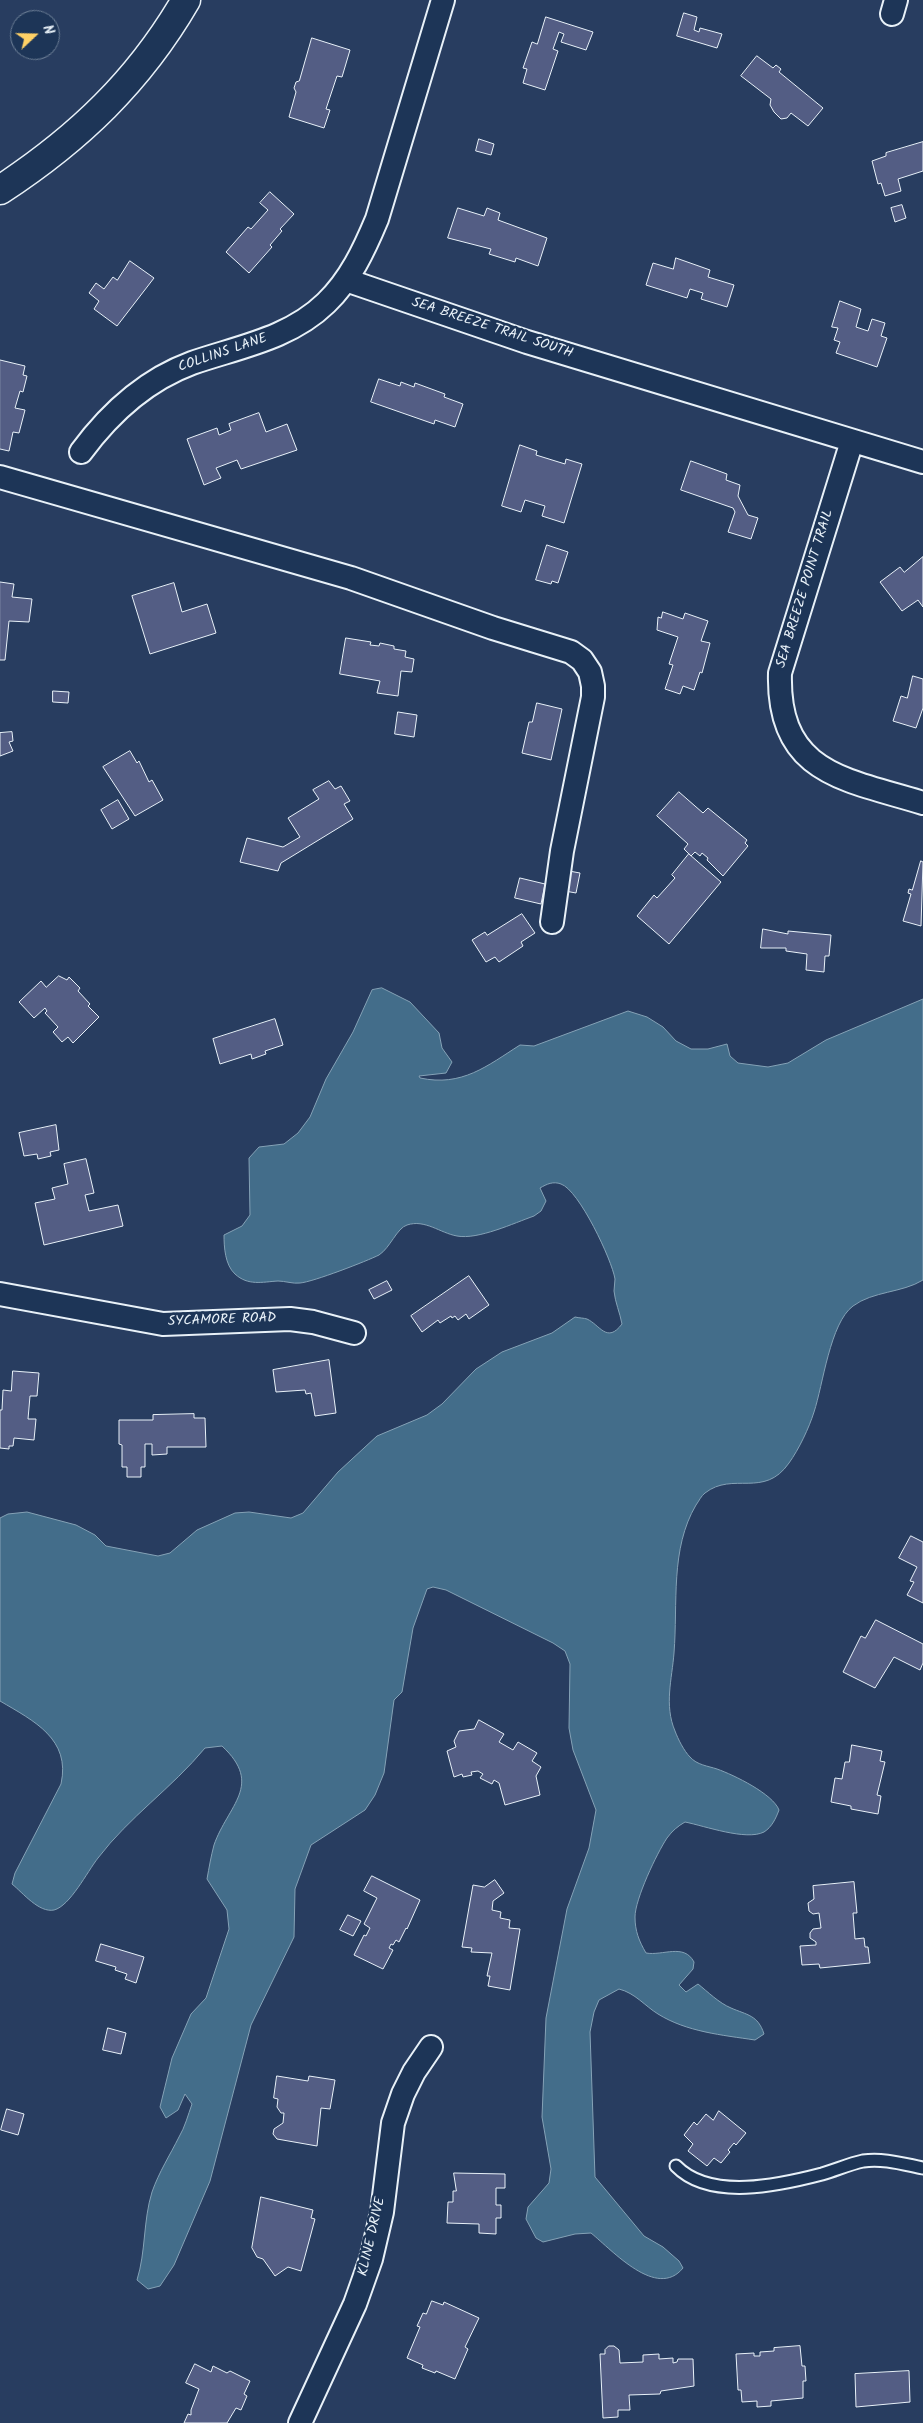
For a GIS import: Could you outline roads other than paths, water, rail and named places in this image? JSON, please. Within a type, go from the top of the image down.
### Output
[{"type":"street","points":[[0,190],[60,146],[118,94],[149,58],[186,0]]},
{"type":"street","points":[[346,280],[364,250],[377,220],[443,0]]},
{"type":"street","name":"SEA BREEZE TRAIL SOUTH","points":[[346,280],[527,342],[923,462]]},
{"type":"street","name":"COLLINS LANE","points":[[81,452],[112,415],[138,393],[167,374],[192,363],[270,338],[302,321],[325,304],[346,280]]},
{"type":"street","name":"SEA BREEZE POINT TRAIL","points":[[852,441],[780,673],[779,698],[788,731],[796,745],[810,761],[835,777],[923,803]]},
{"type":"street","points":[[0,477],[351,578],[570,652],[582,660],[590,672],[594,686],[593,697],[562,851],[552,922]]},
{"type":"street","name":"SYCAMORE ROAD","points":[[0,1294],[163,1324],[290,1319],[314,1322],[354,1333]]},
{"type":"street","name":"KLINE DRIVE","points":[[300,2423],[358,2295],[371,2259],[382,2212],[393,2122],[403,2094],[414,2072],[431,2047]]},
{"type":"lane","points":[[676,2166],[694,2179],[711,2186],[729,2188],[770,2184],[821,2174],[862,2161],[880,2160],[923,2168]]},
{"type":"water","points":[[382,988],[410,1002],[439,1033],[442,1048],[452,1062],[446,1073],[419,1076],[420,1078],[435,1080],[449,1080],[473,1073],[520,1045],[534,1046],[628,1011],[647,1017],[663,1027],[676,1041],[691,1049],[708,1049],[727,1044],[730,1056],[738,1063],[768,1067],[788,1063],[826,1040],[923,999],[923,1280],[906,1287],[869,1297],[853,1306],[845,1314],[838,1326],[828,1355],[812,1418],[800,1445],[789,1463],[779,1474],[769,1480],[759,1483],[726,1484],[705,1493],[696,1505],[682,1540],[677,1577],[674,1653],[669,1702],[675,1731],[683,1748],[693,1760],[743,1780],[769,1798],[779,1810],[769,1828],[764,1832],[756,1834],[736,1834],[685,1822],[678,1827],[667,1838],[652,1865],[642,1888],[635,1917],[638,1936],[646,1953],[679,1952],[690,1956],[694,1962],[693,1969],[679,1985],[686,1992],[698,1984],[722,2003],[755,2019],[764,2034],[755,2040],[693,2029],[669,2020],[653,2011],[630,1993],[619,1989],[599,2000],[594,2012],[590,2032],[595,2177],[644,2236],[663,2247],[679,2261],[683,2268],[672,2276],[661,2279],[648,2276],[623,2260],[591,2233],[575,2234],[543,2242],[536,2238],[526,2219],[528,2207],[549,2183],[551,2169],[542,2117],[546,2018],[567,1909],[589,1848],[596,1810],[573,1750],[569,1728],[570,1664],[565,1651],[553,1643],[446,1590],[433,1587],[427,1589],[413,1628],[402,1692],[394,1700],[384,1773],[375,1795],[365,1810],[311,1845],[295,1889],[294,1937],[251,2025],[210,2181],[174,2265],[160,2286],[148,2289],[137,2280],[142,2258],[149,2203],[161,2171],[183,2129],[192,2104],[185,2094],[178,2110],[166,2118],[160,2107],[172,2058],[191,2014],[206,1998],[229,1929],[227,1910],[207,1879],[214,1845],[239,1795],[242,1784],[240,1772],[234,1760],[222,1746],[205,1748],[179,1776],[123,1829],[98,1858],[78,1888],[66,1902],[54,1910],[48,1910],[32,1902],[12,1884],[15,1873],[61,1784],[63,1768],[55,1743],[47,1733],[37,1724],[0,1701],[0,1518],[8,1514],[27,1512],[76,1525],[95,1535],[106,1546],[158,1556],[170,1553],[197,1530],[235,1513],[249,1512],[291,1518],[303,1513],[338,1472],[377,1436],[427,1415],[442,1404],[476,1369],[502,1352],[552,1333],[575,1317],[587,1319],[608,1333],[617,1330],[622,1324],[614,1291],[615,1279],[608,1257],[594,1227],[577,1199],[568,1189],[558,1183],[550,1183],[540,1188],[546,1201],[541,1211],[534,1216],[496,1230],[466,1237],[457,1236],[426,1225],[407,1225],[400,1230],[387,1248],[379,1255],[307,1282],[250,1282],[240,1278],[229,1266],[224,1245],[224,1235],[242,1226],[250,1215],[249,1158],[259,1147],[284,1144],[298,1133],[310,1117],[326,1079],[353,1032],[372,990]]}]
